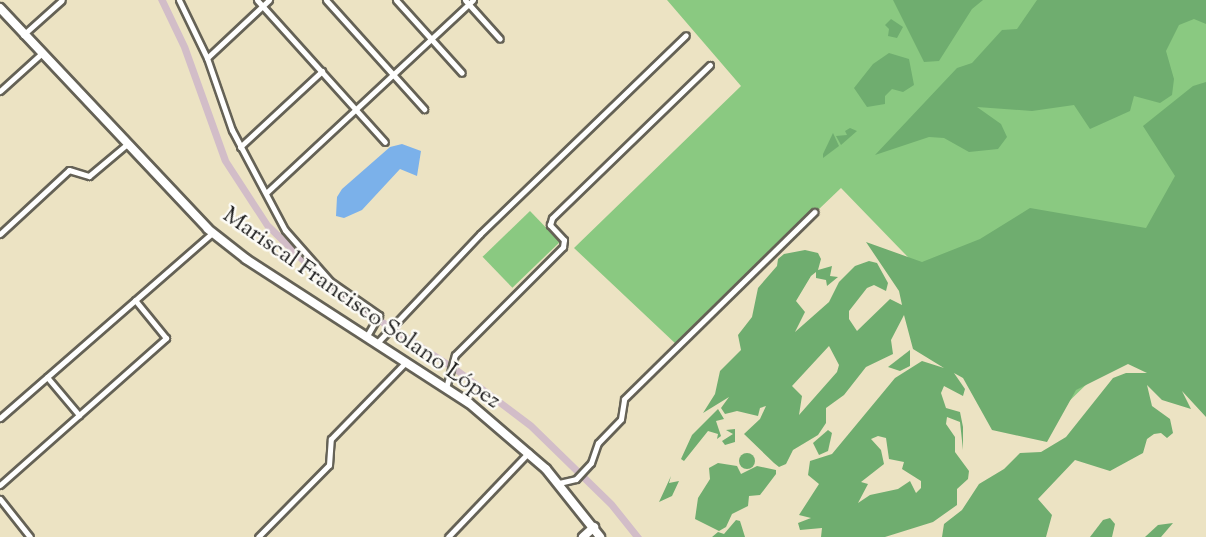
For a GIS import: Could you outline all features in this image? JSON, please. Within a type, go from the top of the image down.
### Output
[{"type":"street","points":[[24,35],[62,0]]},
{"type":"street","points":[[179,0],[207,58],[240,147],[285,230],[305,256],[330,281],[379,315],[367,336]]},
{"type":"street","points":[[257,0],[385,142]]},
{"type":"street","points":[[207,58],[269,0]]},
{"type":"street","points":[[326,0],[424,109]]},
{"type":"street","points":[[396,0],[462,73]]},
{"type":"street","points":[[266,193],[469,1],[500,39]]},
{"type":"street","name":"Mariscal Francisco Solano López","points":[[0,8],[126,145],[212,233],[446,388],[529,452],[559,483],[600,537]]},
{"type":"street","points":[[377,343],[480,234],[686,35]]},
{"type":"street","points":[[0,91],[41,54]]},
{"type":"street","points":[[446,388],[453,358],[563,247],[564,240],[552,228],[550,220],[710,65]]},
{"type":"street","points":[[240,147],[322,71]]},
{"type":"street","points":[[0,234],[69,170],[89,176],[126,145]]},
{"type":"street","points":[[559,483],[576,479],[591,463],[598,443],[621,419],[624,399],[814,212]]},
{"type":"street","points":[[0,418],[212,233]]},
{"type":"street","points":[[0,485],[166,338],[135,300]]},
{"type":"street","points":[[258,537],[329,465],[331,439],[406,362]]},
{"type":"street","points":[[47,377],[79,415]]},
{"type":"street","points":[[448,537],[529,452]]},
{"type":"street","points":[[0,499],[30,537]]},
{"type":"street","points":[[583,537],[594,527]]},
{"type":"shaded area","points":[[158,0],[166,0],[188,46],[229,160],[270,223],[339,290],[458,367],[533,423],[614,502],[642,537],[633,537],[609,507],[529,429],[455,373],[335,296],[265,228],[222,162],[181,48]]},
{"type":"green space","points":[[667,0],[1206,0],[1206,268],[1058,412],[841,188],[677,345],[574,248],[741,86]]},
{"type":"green space","points":[[893,0],[983,0],[972,9],[939,61],[924,62]]},
{"type":"green space","points":[[1037,0],[1206,0],[1206,24],[1194,19],[1179,25],[1166,51],[1174,79],[1172,95],[1160,103],[1134,96],[1130,111],[1090,129],[1074,105],[1032,111],[977,107],[1001,124],[1007,137],[998,149],[969,152],[944,138],[929,137],[875,155],[957,68],[972,63],[1002,30],[1017,29]]},
{"type":"green space","points":[[891,19],[903,27],[897,38],[888,36],[889,29],[885,25]]},
{"type":"green space","points":[[889,53],[909,59],[914,85],[903,92],[892,89],[885,96],[885,104],[867,107],[854,88],[873,64]]},
{"type":"green space","points":[[1206,82],[1206,417],[1182,391],[1191,409],[1162,400],[1147,385],[1152,406],[1170,419],[1173,433],[1167,438],[1161,433],[1154,434],[1147,439],[1143,453],[1110,471],[1075,460],[1038,499],[1052,515],[1046,537],[942,537],[944,524],[962,510],[979,484],[1004,469],[1020,453],[1041,452],[1066,437],[1113,378],[1126,373],[1147,373],[1128,364],[1076,390],[1047,442],[992,430],[963,378],[954,373],[965,389],[963,396],[944,386],[941,393],[946,408],[960,412],[963,427],[963,450],[960,422],[947,417],[946,424],[955,437],[955,452],[969,471],[968,479],[957,489],[957,505],[933,522],[885,537],[821,537],[822,528],[800,530],[798,523],[811,518],[799,515],[819,484],[808,475],[810,461],[832,454],[895,378],[922,361],[944,368],[913,349],[904,315],[891,340],[893,354],[866,367],[844,395],[826,408],[826,423],[818,435],[793,450],[786,464],[779,467],[744,434],[760,419],[766,406],[760,408],[758,416],[737,411],[725,414],[721,408],[729,397],[703,413],[715,394],[720,371],[741,350],[738,335],[752,317],[758,288],[777,266],[778,259],[784,254],[805,250],[818,253],[821,259],[818,270],[832,266],[830,276],[838,277],[827,286],[826,280],[816,278],[816,272],[811,276],[796,301],[805,312],[795,332],[829,302],[839,282],[855,266],[869,261],[877,263],[888,283],[886,291],[874,285],[867,288],[849,311],[849,319],[857,331],[890,299],[902,305],[899,291],[866,242],[922,262],[980,239],[1030,208],[1146,228],[1175,176],[1143,126],[1193,86]],"holes":[[[829,346],[839,365],[837,372],[799,415],[802,396],[792,386]],[[878,436],[886,438],[889,459],[904,462],[902,469],[921,481],[921,488],[916,493],[910,481],[898,489],[870,495],[858,503],[868,484],[861,482],[884,464],[881,450],[871,439]]]},
{"type":"green space","points":[[850,128],[857,131],[841,145],[836,136],[847,135],[845,131]]},
{"type":"green space","points":[[833,133],[839,146],[823,158],[823,154]]},
{"type":"green space","points":[[530,211],[560,242],[512,288],[483,257]]},
{"type":"green space","points":[[910,350],[910,366],[900,371],[888,367]]},
{"type":"green space","points":[[718,409],[724,419],[716,421],[721,436],[717,439],[718,434],[708,431],[684,461],[681,459],[692,435]]},
{"type":"green space","points":[[735,429],[735,442],[725,445],[722,441],[733,434],[726,430]]},
{"type":"green space","points":[[828,430],[832,433],[828,451],[819,455],[813,443]]},
{"type":"green space","points":[[747,453],[755,461],[747,469],[739,461]]},
{"type":"green space","points":[[718,463],[737,466],[741,474],[757,466],[776,470],[776,474],[760,495],[749,496],[748,506],[732,514],[726,527],[719,531],[695,519],[698,498],[710,479],[709,468]]},
{"type":"green space","points":[[671,476],[669,483],[679,481],[672,496],[659,502]]},
{"type":"green space","points":[[1110,518],[1115,524],[1112,537],[1090,537],[1103,520]]},
{"type":"green space","points":[[736,520],[740,521],[745,537],[712,537],[718,532],[724,534]]},
{"type":"green space","points":[[1173,523],[1161,537],[1145,537],[1158,525]]},
{"type":"water","points":[[402,144],[421,151],[417,176],[400,169],[362,210],[344,218],[336,216],[337,197],[342,189],[390,147]]}]
